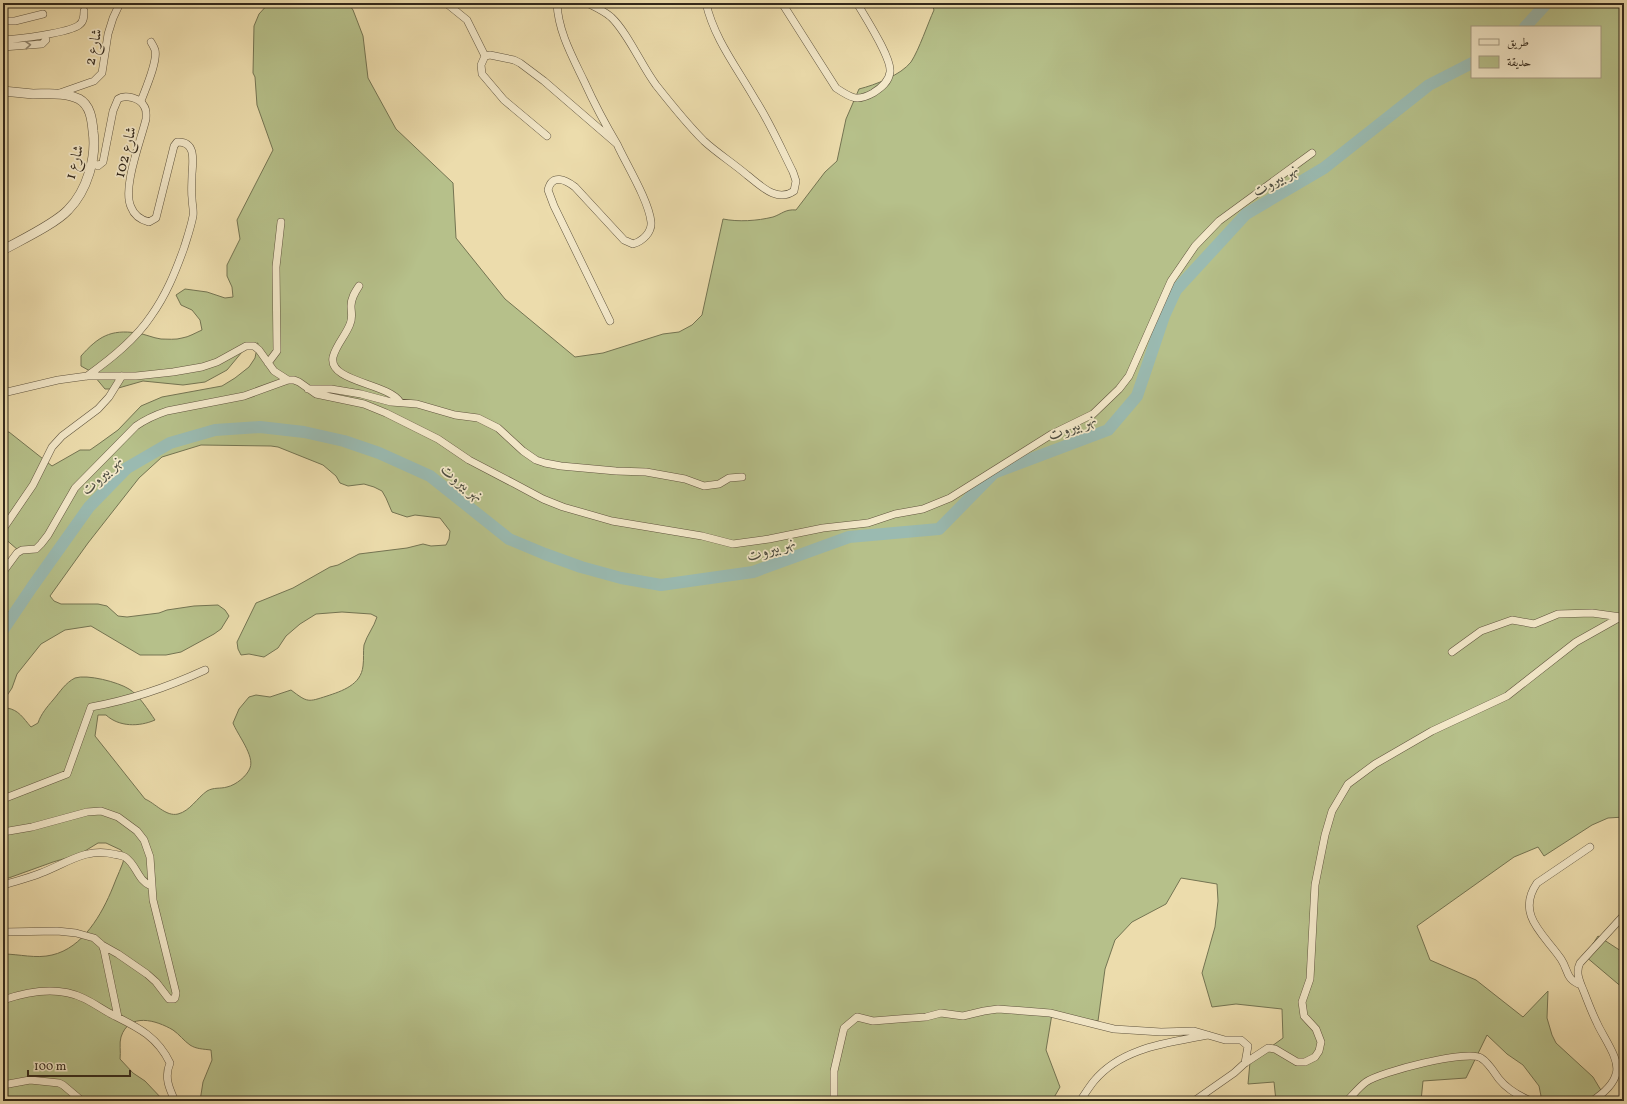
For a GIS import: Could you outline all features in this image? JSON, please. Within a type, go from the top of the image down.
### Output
[{"type":"street","name":"شارع 2","points":[[57,94],[94,81],[102,73],[108,34],[120,3]]},
{"type":"street","points":[[446,3],[466,20],[485,56]]},
{"type":"street","points":[[557,3],[559,20],[568,48],[642,195],[650,217],[650,228],[647,235],[642,240],[633,244],[624,240],[575,187],[567,181],[562,179],[557,180],[551,183],[548,190],[551,201],[610,321]]},
{"type":"street","points":[[587,3],[602,10],[611,17],[622,31],[656,85],[674,108],[705,141],[774,194],[780,196],[788,195],[794,191],[796,181],[793,172],[757,102],[716,35],[706,3]]},
{"type":"street","points":[[782,3],[836,88],[849,97],[860,99],[883,86],[890,72],[886,54],[857,3]]},
{"type":"street","points":[[3,40],[45,35],[78,26],[83,21],[84,11]]},
{"type":"street","points":[[3,21],[15,21],[43,14]]},
{"type":"street","points":[[3,47],[42,44],[46,40],[45,35]]},
{"type":"street","points":[[141,101],[149,80],[156,52],[151,42]]},
{"type":"street","points":[[485,56],[490,55],[514,60],[520,63],[617,144]]},
{"type":"street","points":[[485,56],[481,65],[482,74],[504,100],[547,136]]},
{"type":"street","name":"شارع 1","points":[[3,91],[32,94],[57,94],[79,99],[88,107],[94,139],[92,162],[83,187],[67,211],[3,250]]},
{"type":"street","name":"شارع 102","points":[[87,376],[120,350],[150,318],[162,300],[175,274],[193,216],[193,167],[191,147],[188,144],[177,142],[174,146],[156,218],[149,222],[143,220],[137,216],[130,206],[130,176],[146,119],[145,107],[141,101],[123,96],[118,99],[113,111],[103,162],[98,166],[92,162]]},
{"type":"street","points":[[3,572],[17,553],[22,550],[36,549],[41,544],[48,535],[75,488],[146,419],[167,411],[244,396],[288,380],[294,380],[316,394],[364,404],[386,413],[438,439],[469,460],[543,499],[592,516],[670,532],[702,536],[733,544],[770,539],[823,528],[868,524],[895,514],[923,509],[950,498],[1052,434],[1093,414],[1119,389],[1129,376],[1171,281],[1195,246],[1219,221],[1312,153]]},
{"type":"street","points":[[268,363],[277,351],[276,267],[281,222]]},
{"type":"street","points":[[359,286],[353,296],[351,305],[351,321],[346,334],[333,357],[334,363],[339,372],[391,393],[400,402]]},
{"type":"street","points":[[3,393],[58,380],[87,376],[122,376],[173,372],[202,367],[217,362],[246,346],[254,346],[260,350],[274,371],[288,380]]},
{"type":"street","points":[[3,529],[33,485],[52,448],[62,436],[98,409],[109,397],[122,376]]},
{"type":"street","points":[[308,389],[331,389],[361,394],[391,402],[417,404],[455,415],[478,418],[498,428],[523,451],[536,460],[545,463],[616,471],[646,472],[685,479],[704,486],[715,485],[729,478],[742,477]]},
{"type":"street","points":[[1452,652],[1481,631],[1512,620],[1534,624],[1558,614],[1592,613],[1622,616]]},
{"type":"street","points":[[1194,1101],[1268,1048],[1275,1048],[1297,1062],[1305,1062],[1315,1057],[1319,1051],[1321,1042],[1316,1029],[1304,1016],[1302,1002],[1310,979],[1315,885],[1325,835],[1332,811],[1348,784],[1381,760],[1432,731],[1507,696],[1576,642],[1622,616]]},
{"type":"street","points":[[3,799],[67,774],[91,707],[116,702],[172,685],[205,670]]},
{"type":"street","points":[[3,832],[32,827],[87,812],[101,811],[107,812],[126,822],[142,835],[147,845],[150,857],[151,886],[155,912],[176,998],[169,999],[156,982],[147,974],[102,945],[94,938],[73,932],[3,932]]},
{"type":"street","points":[[1581,985],[1571,980],[1561,959],[1539,932],[1529,911],[1528,901],[1531,892],[1537,883],[1590,847]]},
{"type":"street","points":[[3,885],[41,873],[86,854],[98,851],[125,858],[133,866],[144,883],[151,886]]},
{"type":"street","points":[[1592,1101],[1612,1084],[1617,1068],[1613,1055],[1597,1023],[1581,985],[1577,970],[1580,963],[1624,915]]},
{"type":"street","points":[[102,945],[118,1017]]},
{"type":"street","points":[[3,1000],[35,992],[62,992],[85,999],[138,1027],[154,1040],[165,1052],[170,1063],[168,1068],[167,1083],[175,1101]]},
{"type":"street","points":[[834,1101],[834,1071],[844,1028],[856,1018],[873,1021],[926,1017],[942,1013],[963,1016],[984,1010],[998,1009],[1050,1013],[1114,1029],[1161,1032],[1194,1031],[1225,1040],[1239,1040],[1244,1042],[1248,1048],[1245,1063]]},
{"type":"street","points":[[1080,1101],[1099,1076],[1113,1064],[1135,1052],[1159,1045],[1208,1035]]},
{"type":"street","points":[[1347,1101],[1366,1082],[1389,1072],[1448,1058],[1473,1055],[1481,1057],[1500,1081],[1519,1095],[1531,1101]]},
{"type":"street","points":[[3,1085],[30,1080],[59,1083],[82,1101]]},
{"type":"green space","points":[[269,3],[348,3],[353,10],[363,36],[368,78],[396,129],[453,183],[456,238],[505,299],[575,357],[603,353],[663,334],[679,332],[692,325],[702,315],[723,219],[748,221],[773,217],[786,211],[796,210],[825,172],[837,161],[846,119],[859,89],[880,82],[894,75],[907,67],[911,62],[934,10],[933,7],[926,7],[922,3],[1624,3],[1624,817],[1608,818],[1592,825],[1544,856],[1538,847],[1514,857],[1417,926],[1430,960],[1476,980],[1523,1017],[1548,991],[1547,1018],[1556,1043],[1593,1077],[1605,1097],[1605,1101],[1542,1101],[1539,1086],[1523,1065],[1507,1054],[1487,1035],[1466,1078],[1423,1081],[1421,1101],[1276,1101],[1274,1082],[1248,1084],[1250,1062],[1283,1038],[1282,1009],[1236,1004],[1212,1007],[1202,973],[1215,927],[1218,901],[1217,884],[1181,878],[1166,904],[1132,922],[1115,940],[1105,969],[1098,1021],[1052,1014],[1046,1050],[1060,1087],[1052,1101],[200,1101],[203,1082],[212,1060],[211,1050],[200,1049],[192,1046],[166,1026],[144,1020],[136,1021],[125,1029],[120,1039],[120,1059],[133,1073],[145,1081],[164,1101],[3,1101],[3,954],[34,956],[52,955],[63,951],[82,938],[97,919],[103,908],[125,856],[121,850],[106,843],[98,843],[80,854],[3,880],[3,624],[13,613],[3,610],[3,571],[18,550],[3,537],[3,432],[9,432],[52,466],[80,450],[90,450],[118,430],[141,406],[162,397],[222,386],[249,367],[255,358],[258,343],[247,346],[227,370],[205,382],[183,385],[143,381],[115,389],[105,389],[90,371],[81,366],[81,356],[99,339],[105,336],[119,332],[128,332],[161,339],[180,339],[202,330],[200,320],[192,310],[181,305],[176,295],[185,289],[207,292],[225,298],[233,297],[232,287],[227,276],[227,265],[240,239],[237,220],[273,150],[257,105],[255,77],[253,73],[254,26],[259,14]],"holes":[[[201,445],[278,447],[323,465],[336,476],[340,483],[348,486],[364,484],[382,491],[392,512],[407,517],[415,515],[440,518],[450,531],[449,539],[446,545],[431,546],[423,544],[407,548],[359,554],[338,565],[330,567],[293,588],[256,603],[237,642],[241,655],[249,654],[264,657],[278,648],[286,636],[300,624],[316,614],[342,612],[371,614],[377,617],[364,645],[363,663],[359,678],[355,683],[339,692],[312,700],[305,699],[291,690],[270,697],[256,695],[249,697],[239,709],[233,723],[248,751],[251,763],[249,771],[244,777],[234,784],[207,791],[186,810],[178,814],[165,812],[145,799],[95,736],[98,715],[106,715],[117,722],[129,725],[142,724],[155,720],[140,699],[132,691],[124,686],[102,679],[87,677],[75,678],[68,682],[44,711],[38,723],[31,727],[18,713],[7,708],[4,700],[12,688],[17,674],[41,644],[65,630],[91,626],[140,655],[166,655],[181,652],[221,629],[229,616],[225,610],[218,605],[194,606],[167,610],[159,613],[127,617],[118,616],[107,606],[98,604],[61,604],[54,601],[50,596],[88,543],[139,478],[162,457]]]},
{"type":"green space","points":[[1598,936],[1624,953],[1624,989],[1585,956]]},
{"type":"waterway","name":"نهر بيروت","points":[[1526,26],[1547,3]]},
{"type":"waterway","name":"نهر بيروت","points":[[3,630],[89,507],[127,468],[170,443],[215,430],[260,427],[304,432],[344,441],[379,453],[430,476],[509,539],[581,567],[621,578],[661,585],[753,572],[849,537],[939,529],[994,473],[1108,430],[1137,396],[1164,316],[1176,290],[1246,214],[1324,168],[1429,85],[1471,64]]}]
